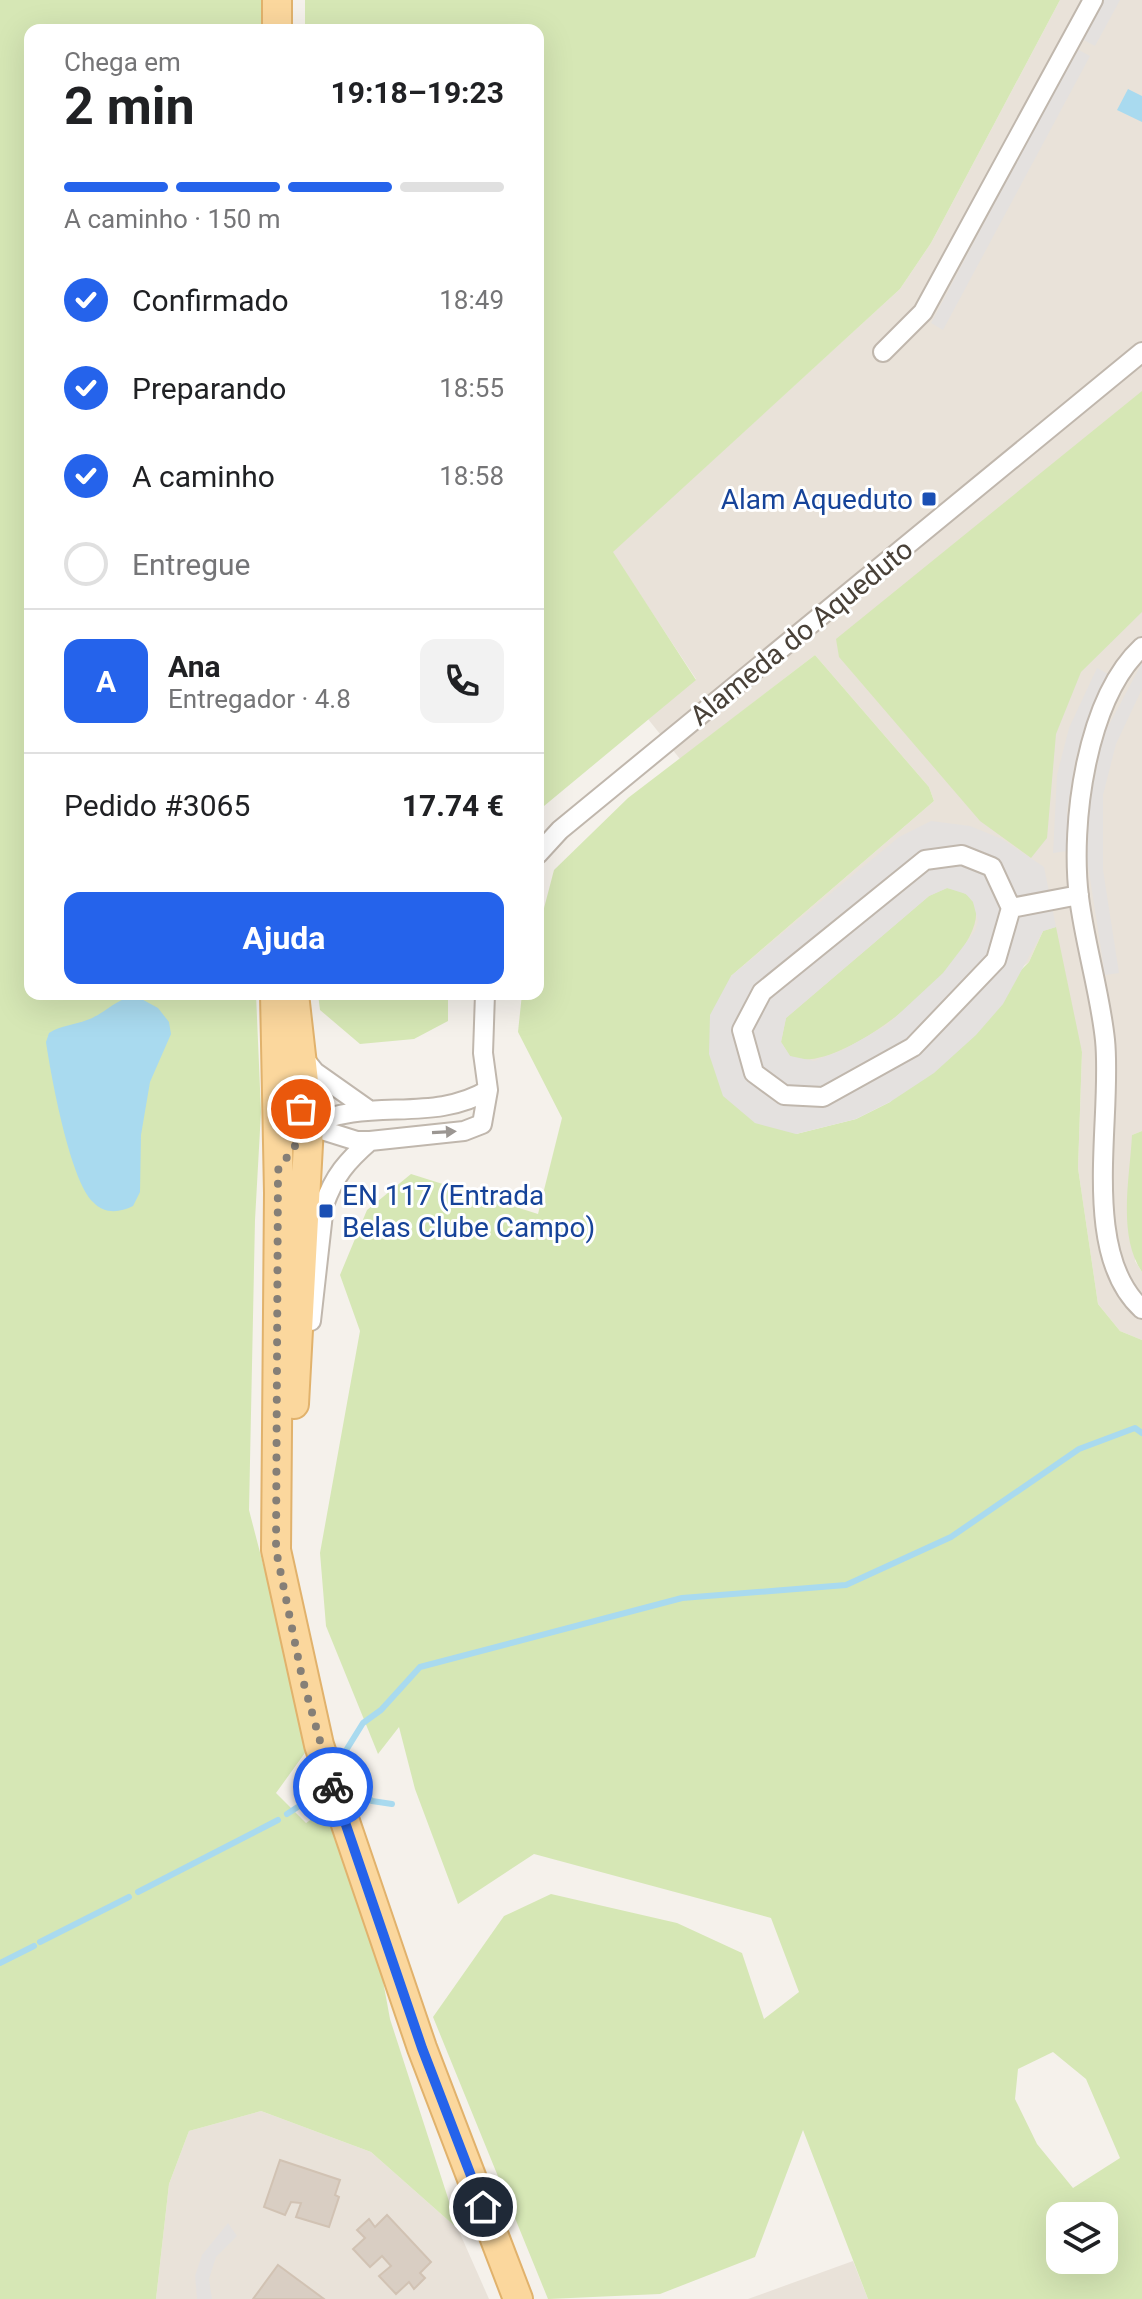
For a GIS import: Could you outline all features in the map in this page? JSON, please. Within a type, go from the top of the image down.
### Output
[{"type":"main road","points":[[277,0],[277,24]]},
{"type":"main road","points":[[277,1000],[274,1486],[276,1550],[286,1605],[319,1745],[381,1930],[518,2299]]},
{"type":"main road","points":[[278,1000],[292,1093],[309,1126]]},
{"type":"main road","points":[[286,1605],[284,1538],[309,1126],[295,1000]]},
{"type":"main road","points":[[278,1170],[309,1126]]},
{"type":"street","points":[[883,352],[923,312],[1093,0]]},
{"type":"street","name":"Alameda do Aqueduto","points":[[544,847],[560,830],[1142,352]]},
{"type":"street","points":[[1142,647],[1129,659],[1099,715],[1088,758],[1081,787],[1079,895],[1105,1042],[1105,1217],[1117,1274],[1122,1286],[1142,1309]]},
{"type":"street","points":[[962,855],[992,867],[1011,908],[996,960],[913,1047],[823,1097],[784,1095],[754,1073],[742,1030],[762,992],[925,860],[962,855]]},
{"type":"street","points":[[1011,908],[1079,895]]},
{"type":"street","points":[[309,1126],[357,1141],[370,1141],[464,1131],[482,1124],[488,1090],[483,1053],[485,1000]]},
{"type":"street","points":[[301,1054],[315,1072],[366,1108]]},
{"type":"street","points":[[309,1126],[330,1115],[366,1108],[448,1107],[469,1101],[488,1090]]},
{"type":"street","points":[[295,1383],[303,1365],[311,1325],[324,1205],[334,1177],[370,1141]]},
{"type":"shaded area","points":[[1060,0],[1142,0],[1142,1131],[1132,1135],[1135,1261],[1142,1272],[1142,1340],[1120,1331],[1098,1304],[1078,1168],[1082,1052],[1043,931],[1029,962],[796,1134],[731,976],[934,801],[929,787],[815,655],[680,759],[648,719],[696,679],[612,552],[900,289],[931,243]]},
{"type":"shaded area","points":[[1103,0],[1120,0],[1095,46],[1082,39]]},
{"type":"shaded area","points":[[1077,49],[1090,56],[943,330],[931,323]]},
{"type":"shaded area","points":[[1142,663],[1142,689],[1116,744],[1103,795],[1103,870],[1119,973],[1105,975],[1087,859],[1087,813],[1104,734]]},
{"type":"shaded area","points":[[1097,668],[1110,675],[1091,712],[1076,757],[1067,811],[1067,851],[1053,853],[1057,775],[1069,728]]},
{"type":"shaded area","points":[[931,821],[970,826],[1002,839],[1044,867],[1056,927],[1043,931],[1003,1004],[976,1035],[934,1073],[890,1102],[856,1119],[796,1134],[755,1123],[723,1096],[709,1054],[710,1015],[731,976],[899,837]],"holes":[[[947,888],[966,894],[973,902],[978,921],[975,931],[943,973],[887,1025],[843,1050],[814,1061],[790,1056],[781,1042],[786,1018],[929,896]]]},
{"type":"shaded area","points":[[261,2111],[371,2152],[458,2229],[489,2299],[156,2299],[169,2184],[189,2131]]},
{"type":"shaded area","points":[[228,2223],[237,2236],[216,2257],[209,2279],[212,2299],[197,2299],[195,2276],[202,2255]]},
{"type":"shaded area","points":[[853,2261],[868,2299],[748,2299]]},
{"type":"green space","points":[[0,0],[262,0],[261,24],[24,24],[24,1000],[256,1000],[261,1112],[255,1220],[249,1510],[310,1746],[276,1793],[306,1823],[328,1808],[381,1970],[390,2019],[458,2229],[371,2152],[261,2111],[189,2131],[169,2184],[156,2299],[0,2299]]},
{"type":"green space","points":[[305,0],[1060,0],[931,243],[900,289],[613,552],[696,680],[544,806],[544,24],[305,24]]},
{"type":"green space","points":[[1142,391],[1142,612],[1081,672],[1056,734],[1047,838],[1031,858],[980,821],[839,657],[836,639]]},
{"type":"green space","points":[[815,655],[929,787],[934,801],[731,976],[796,1134],[856,1119],[890,1102],[1029,962],[1043,931],[1056,927],[1082,1052],[1078,1168],[1098,1304],[1120,1331],[1142,1340],[1142,2299],[868,2299],[803,2130],[755,2257],[660,2294],[548,2299],[433,2017],[504,1916],[551,1894],[677,1923],[742,1953],[764,2019],[799,1992],[771,1918],[534,1854],[458,1904],[415,1789],[399,1727],[378,1754],[326,1626],[320,1553],[360,1331],[340,1275],[367,1210],[411,1174],[538,1214],[562,1118],[518,1032],[521,1000],[544,1000],[544,908],[554,870],[628,798]],"holes":[[[1053,2052],[1086,2079],[1120,2158],[1073,2188],[1037,2144],[1015,2099],[1018,2069]]]},
{"type":"green space","points":[[947,888],[973,901],[974,925],[958,955],[928,989],[891,1020],[852,1045],[817,1058],[790,1056],[781,1042],[786,1018],[929,896]]},
{"type":"green space","points":[[319,1000],[448,1000],[448,1021],[414,1039],[360,1044],[320,1010]]},
{"type":"green space","points":[[1142,1131],[1142,1272],[1130,1241],[1127,1205],[1132,1135]]},
{"type":"water","points":[[1128,89],[1142,96],[1142,122],[1117,110]]},
{"type":"water","points":[[122,1000],[143,1000],[158,1008],[169,1022],[171,1034],[150,1082],[141,1135],[140,1192],[133,1206],[122,1210],[102,1209],[85,1190],[69,1151],[46,1042],[49,1033],[54,1030],[93,1017]]},
{"type":"building","points":[[280,2160],[340,2180],[335,2195],[339,2197],[329,2227],[296,2217],[301,2203],[291,2202],[285,2215],[264,2207]]},
{"type":"building","points":[[387,2215],[431,2262],[420,2273],[425,2278],[414,2289],[409,2282],[396,2294],[379,2276],[391,2266],[382,2256],[370,2267],[353,2249],[365,2238],[357,2230],[369,2219],[375,2227]]},
{"type":"building","points":[[278,2265],[324,2299],[253,2299]]},
{"type":"waterway","points":[[392,1804],[372,1801],[347,1782],[345,1752],[363,1723],[381,1710],[420,1667],[682,1598],[846,1585],[951,1537],[1079,1449],[1135,1428],[1142,1433]]},
{"type":"waterway","points":[[287,1814],[319,1793]]},
{"type":"waterway","points":[[138,1892],[278,1820]]},
{"type":"waterway","points":[[40,1942],[129,1897]]},
{"type":"waterway","points":[[0,1963],[34,1946]]},
{"type":"way so far","points":[[301,1109],[309,1126],[278,1170],[276,1550],[302,1677],[333,1787]]},
{"type":"place","name":"Alam Aqueduto","points":[[929,499]]},
{"type":"place","name":"EN 117 (Entrada Belas Clube Campo)","points":[[326,1211]]},
{"type":"route","points":[[333,1787],[422,2048],[483,2207]]}]
